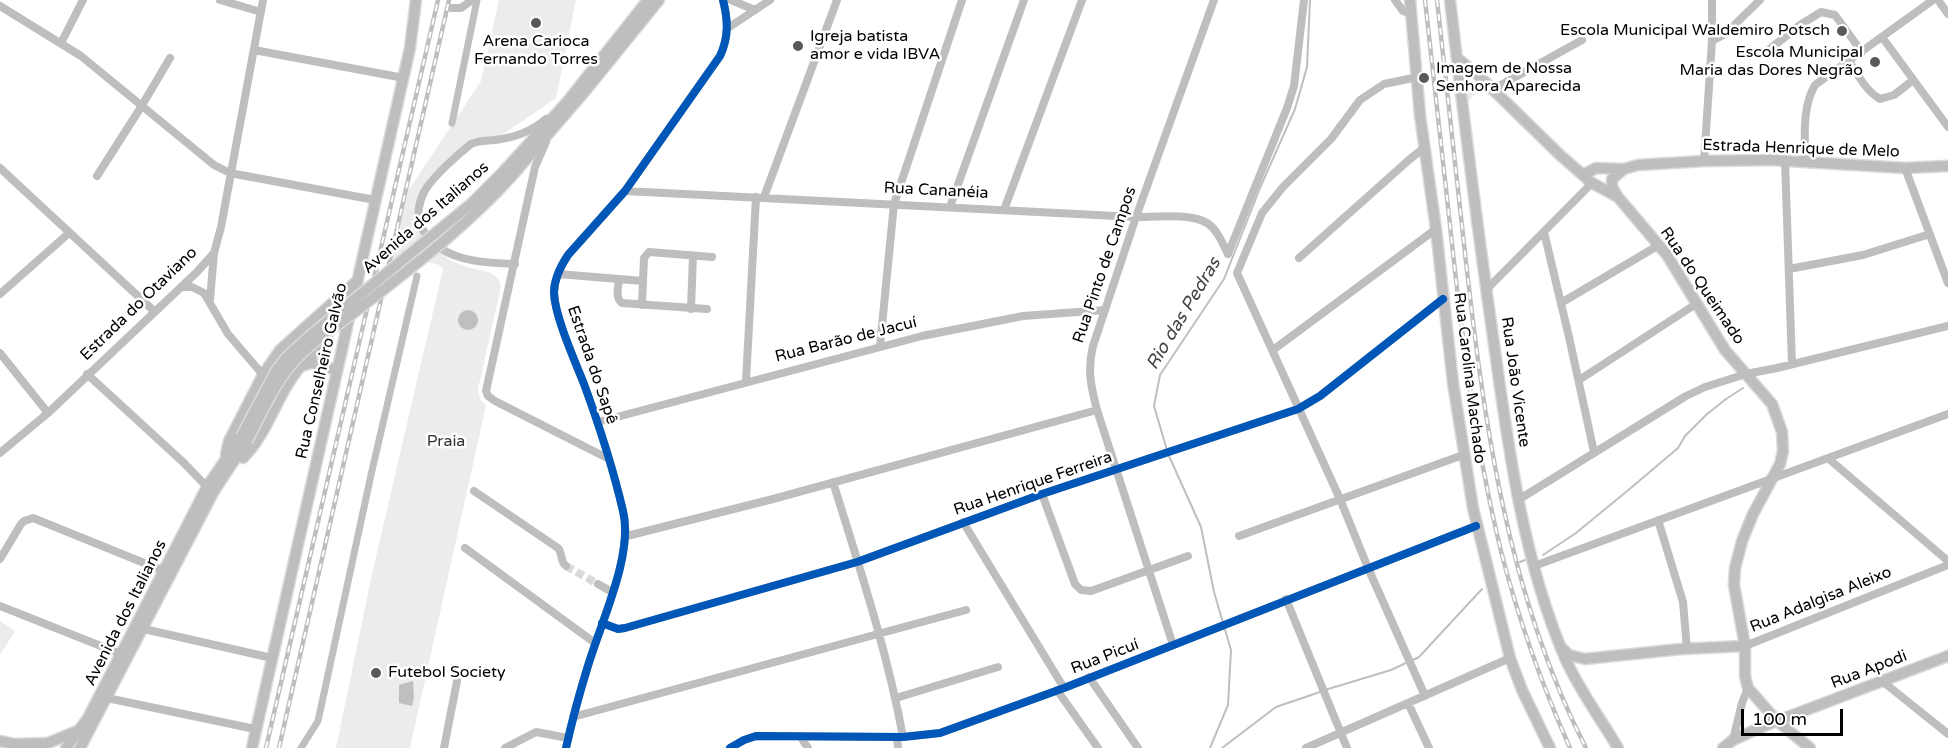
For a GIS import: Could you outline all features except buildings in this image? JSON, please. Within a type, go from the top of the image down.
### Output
[{"type":"main road","name":"Rua Conselheiro Galvão","points":[[252,748],[411,48],[416,0]]},
{"type":"main road","name":"Avenida dos Italianos","points":[[66,748],[82,728],[207,487],[244,439],[291,365],[317,341],[478,211],[648,0]]},
{"type":"main road","name":"Avenida dos Italianos","points":[[507,174],[552,130],[659,0]]},
{"type":"main road","name":"Rua João Vicente","points":[[1450,0],[1486,290],[1518,500],[1534,566],[1562,647],[1574,675],[1618,748]]},
{"type":"main road","name":"Rua Carolina Machado","points":[[1407,5],[1413,25],[1424,148],[1463,455],[1476,526],[1510,658],[1522,690],[1550,748]]},
{"type":"main road","points":[[1457,58],[1490,88]]},
{"type":"main road","points":[[1460,77],[1490,88]]},
{"type":"main road","name":"Rua do Queimado","points":[[1490,88],[1572,166],[1592,183],[1618,198],[1659,245],[1725,350],[1772,404],[1782,432],[1783,451],[1780,464],[1745,532],[1735,568],[1734,585],[1745,646],[1745,676],[1748,688]]},
{"type":"main road","name":"Estrada Henrique de Melo","points":[[1583,175],[1596,168],[1624,169],[1638,165],[1704,161],[1785,161],[1905,168],[1948,166]]},
{"type":"main road","points":[[1618,198],[1611,183],[1614,176],[1624,169]]},
{"type":"main road","name":"Avenida dos Italianos","points":[[80,748],[214,491],[228,462],[229,441],[263,375],[280,350],[358,280]]},
{"type":"main road","name":"Avenida dos Italianos","points":[[228,462],[239,462],[251,448],[283,391],[301,366],[326,344],[327,335],[320,326],[308,324]]},
{"type":"main road","points":[[301,366],[311,363],[337,370]]},
{"type":"main road","name":"Rua Adalgisa Aleixo","points":[[1585,659],[1745,646]]},
{"type":"main road","points":[[1562,647],[1569,655],[1585,659]]},
{"type":"main road","name":"Rua Apodi","points":[[1733,740],[1948,656]]},
{"type":"main road","points":[[1574,675],[1577,666],[1585,659]]},
{"type":"main road","points":[[1748,688],[1777,721],[1810,748]]},
{"type":"main road","points":[[16,744],[48,743],[69,736],[82,728]]},
{"type":"main road","points":[[1723,748],[1733,740]]},
{"type":"main road","points":[[0,741],[29,748]]},
{"type":"street","points":[[61,43],[83,0]]},
{"type":"street","points":[[220,0],[261,12]]},
{"type":"street","name":"Estrada do Otaviano","points":[[0,453],[48,413],[214,253],[221,227],[263,0]]},
{"type":"street","points":[[452,8],[461,8],[472,0]]},
{"type":"street","name":"Estrada do Sapê","points":[[566,748],[573,717],[627,536],[624,512],[609,459],[598,422],[565,333],[554,290],[558,274],[568,255],[625,191],[712,70],[725,46],[728,28],[723,0]]},
{"type":"street","points":[[731,0],[755,10]]},
{"type":"street","points":[[728,28],[770,0]]},
{"type":"street","points":[[746,381],[760,197],[837,0]]},
{"type":"street","points":[[880,346],[894,204],[962,0]]},
{"type":"street","points":[[950,207],[1024,0]]},
{"type":"street","points":[[1004,210],[1082,0]]},
{"type":"street","name":"Rua Pinto de Campos","points":[[1173,645],[1097,410],[1088,368],[1093,346],[1136,217],[1214,0]]},
{"type":"street","name":"Rua Cananéia","points":[[625,191],[1136,217],[1180,217],[1205,222],[1215,231],[1228,254],[1294,86],[1304,0]]},
{"type":"street","points":[[1395,0],[1407,5]]},
{"type":"street","points":[[1704,161],[1712,41],[1712,0]]},
{"type":"street","points":[[1712,41],[1725,34],[1760,0]]},
{"type":"street","points":[[1804,162],[1807,105],[1815,86],[1934,0]]},
{"type":"street","points":[[1938,0],[1948,15]]},
{"type":"street","points":[[0,6],[81,56],[214,165],[230,173],[375,200]]},
{"type":"street","points":[[1766,52],[1800,25],[1821,12],[1835,15],[1862,52]]},
{"type":"street","points":[[1881,37],[1948,127]]},
{"type":"street","points":[[1490,88],[1582,40]]},
{"type":"street","points":[[254,50],[404,78]]},
{"type":"street","points":[[97,176],[170,58]]},
{"type":"street","points":[[1849,62],[1866,87],[1880,99],[1894,95],[1912,81]]},
{"type":"street","points":[[1418,77],[1384,84],[1360,100],[1331,139],[1283,187],[1262,213],[1237,273],[1340,499],[1425,696]]},
{"type":"street","points":[[515,264],[469,260],[440,248],[428,239],[419,221],[418,211],[421,199],[432,182],[471,144],[504,138],[536,128],[567,102]]},
{"type":"street","points":[[552,130],[535,167],[486,391],[488,396],[495,401],[609,459]]},
{"type":"street","points":[[1299,258],[1424,148]]},
{"type":"street","points":[[1785,161],[1792,364]]},
{"type":"street","points":[[0,168],[154,311]]},
{"type":"street","points":[[1905,168],[1948,283]]},
{"type":"street","points":[[1486,290],[1592,183]]},
{"type":"street","points":[[1273,350],[1436,229]]},
{"type":"street","points":[[1544,232],[1594,452]]},
{"type":"street","points":[[0,294],[69,233]]},
{"type":"street","points":[[1790,269],[1863,255],[1930,234]]},
{"type":"street","points":[[1561,303],[1659,245]]},
{"type":"street","points":[[642,305],[645,258],[649,252],[712,257]]},
{"type":"street","points":[[210,300],[214,253]]},
{"type":"street","points":[[691,309],[693,256]]},
{"type":"street","points":[[558,274],[643,281]]},
{"type":"street","points":[[619,280],[619,301],[622,303],[707,309]]},
{"type":"street","points":[[181,287],[200,290],[210,300],[228,334],[263,375]]},
{"type":"street","name":"Rua Henrique Ferreira","points":[[602,623],[618,629],[625,628],[857,561],[1042,494],[1298,409],[1320,396],[1443,299]]},
{"type":"street","points":[[1579,380],[1696,304]]},
{"type":"street","name":"Rua Barão de Jacuí","points":[[598,422],[880,346],[987,322],[1023,316],[1105,310]]},
{"type":"street","points":[[1518,500],[1686,396],[1746,374],[1948,326]]},
{"type":"street","points":[[0,353],[48,413]]},
{"type":"street","points":[[87,374],[207,487]]},
{"type":"street","points":[[627,536],[1097,410]]},
{"type":"street","points":[[1534,566],[1948,414]]},
{"type":"street","points":[[586,448],[602,437]]},
{"type":"street","points":[[1239,537],[1463,455]]},
{"type":"street","points":[[1829,459],[1948,563]]},
{"type":"street","points":[[833,482],[896,698],[900,737],[898,748]]},
{"type":"street","points":[[474,491],[558,548],[566,566]]},
{"type":"street","points":[[1042,494],[1077,588],[1085,592],[1188,556]]},
{"type":"street","points":[[0,559],[21,524],[33,518],[164,571]]},
{"type":"street","points":[[1658,520],[1683,602],[1687,649]]},
{"type":"street","points":[[963,522],[1060,689],[1098,748]]},
{"type":"street","name":"Rua Picuí","points":[[730,748],[756,736],[900,737],[920,736],[949,730],[1089,678],[1476,526]]},
{"type":"street","points":[[465,548],[595,643]]},
{"type":"street","name":"Rua Adalgisa Aleixo","points":[[1745,646],[1948,563]]},
{"type":"street","points":[[598,584],[612,592]]},
{"type":"street","points":[[1286,599],[1347,748]]},
{"type":"street","points":[[0,606],[121,654]]},
{"type":"street","points":[[573,717],[966,610]]},
{"type":"street","points":[[144,629],[272,658]]},
{"type":"street","points":[[1306,748],[1510,658]]},
{"type":"street","points":[[896,698],[998,668]]},
{"type":"street","points":[[1089,678],[1138,748]]},
{"type":"street","points":[[444,748],[457,681]]},
{"type":"street","points":[[1882,681],[1948,734]]},
{"type":"street","points":[[1733,740],[1748,688]]},
{"type":"street","points":[[107,698],[255,729]]},
{"type":"street","points":[[1408,703],[1429,748]]},
{"type":"street","points":[[505,748],[536,732],[568,738]]},
{"type":"street","points":[[800,736],[808,748]]},
{"type":"green space","name":"Praia","points":[[499,0],[576,0],[556,98],[499,137],[473,138],[419,192],[416,218],[419,229],[433,248],[454,262],[491,273],[500,282],[500,291],[478,389],[480,399],[486,406],[410,748],[336,748],[372,574],[443,269],[438,264],[424,262],[404,274],[392,258],[408,191],[481,81]]},
{"type":"green space","points":[[1474,84],[1485,91],[1475,94],[1467,103],[1466,90]]},
{"type":"green space","points":[[0,621],[15,631],[0,655]]},
{"type":"shaded area","points":[[468,310],[475,313],[478,320],[475,327],[468,330],[461,327],[458,320],[461,313]]},
{"type":"shaded area","points":[[413,681],[412,706],[399,703],[399,685]]},
{"type":"waterway","points":[[452,123],[477,0]]},
{"type":"waterway","name":"Rio das Pedras","points":[[1167,450],[1154,406],[1160,375],[1224,279],[1260,188],[1295,109],[1307,67],[1310,0]]},
{"type":"waterway","points":[[301,748],[318,721],[417,276]]},
{"type":"waterway","points":[[1543,555],[1576,533],[1632,487],[1678,448],[1685,436],[1706,415],[1743,388]]},
{"type":"waterway","name":"Rio das Pedras","points":[[1169,456],[1201,527],[1214,592],[1231,650],[1228,705],[1210,748]]},
{"type":"waterway","points":[[1520,562],[1525,560]]},
{"type":"waterway","points":[[1413,660],[1419,657],[1482,589]]},
{"type":"waterway","points":[[1325,690],[1391,670],[1408,662]]},
{"type":"waterway","points":[[1222,748],[1276,707],[1320,692]]},
{"type":"tunnel","points":[[566,566],[598,584]]},
{"type":"railway","points":[[266,748],[438,0]]},
{"type":"railway","points":[[279,748],[449,0]]},
{"type":"railway","points":[[1425,0],[1464,343],[1483,468],[1501,551],[1515,601],[1540,676],[1570,748]]},
{"type":"railway","points":[[1437,0],[1471,309],[1502,502],[1517,565],[1536,628],[1559,689],[1586,748]]},
{"type":"cycle path","points":[[566,748],[584,679],[620,568],[625,529],[615,479],[590,399],[558,314],[554,293],[555,283],[568,255],[625,191],[720,56],[727,28],[723,0]]},
{"type":"cycle path","points":[[602,623],[618,629],[625,628],[857,562],[1042,494],[1298,409],[1320,396],[1443,299]]},
{"type":"cycle path","points":[[730,748],[756,736],[903,737],[940,733],[1064,688],[1476,526]]},
{"type":"place","name":"Arena Carioca Fernando Torres","points":[[536,23]]},
{"type":"place","name":"Escola Municipal Waldemiro Potsch","points":[[1842,31]]},
{"type":"place","name":"Igreja batista amor e vida IBVA","points":[[798,46]]},
{"type":"place","name":"Escola Municipal Maria das Dores Negrão","points":[[1875,62]]},
{"type":"place","name":"Imagem de Nossa Senhora Aparecida","points":[[1424,78]]},
{"type":"place","name":"Futebol Society","points":[[376,673]]}]
